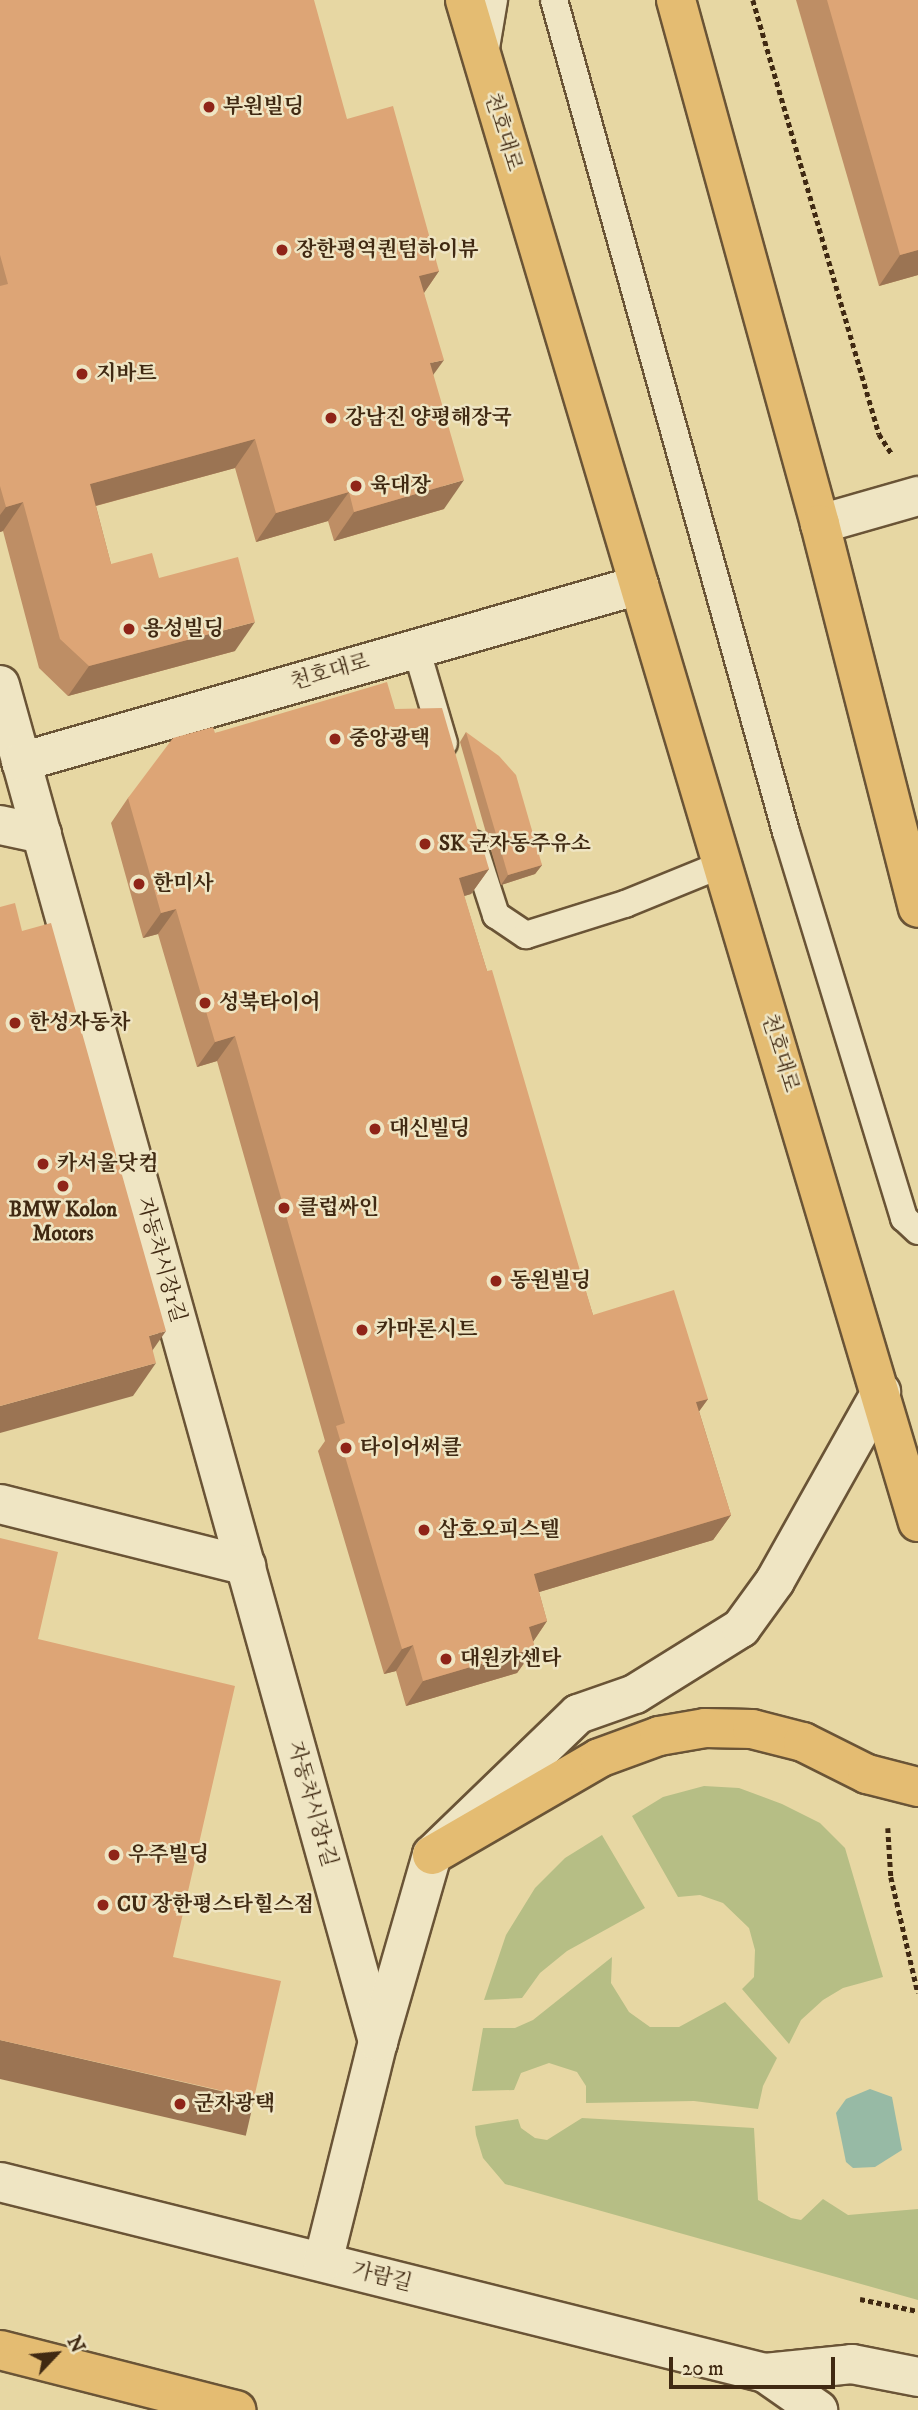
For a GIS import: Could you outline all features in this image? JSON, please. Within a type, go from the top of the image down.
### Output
[{"type":"main road","name":"천호대로","points":[[465,0],[918,1522]]},
{"type":"main road","points":[[676,0],[820,524],[918,908]]},
{"type":"main road","points":[[432,1854],[599,1758],[659,1736],[705,1728],[752,1728],[803,1742],[867,1774],[918,1787]]},
{"type":"main road","points":[[0,2350],[236,2410]]},
{"type":"street","points":[[820,524],[918,496]]},
{"type":"street","name":"천호대로","points":[[21,762],[639,585]]},
{"type":"street","name":"자동차시장1길","points":[[0,685],[378,2042]]},
{"type":"street","points":[[0,825],[42,834]]},
{"type":"street","points":[[323,2262],[378,2042],[432,1854],[578,1714],[635,1694],[741,1629],[775,1581],[881,1392]]},
{"type":"street","points":[[0,1504],[246,1566]]},
{"type":"street","name":"가람길","points":[[0,2182],[765,2372],[852,2364],[918,2377]]},
{"type":"street","name":"가람길","points":[[765,2372],[818,2410]]},
{"type":"lane","points":[[484,67],[494,0]]},
{"type":"lane","points":[[554,0],[786,832],[904,1218],[918,1231]]},
{"type":"lane","points":[[416,648],[450,764]]},
{"type":"lane","points":[[465,815],[496,915],[526,935],[625,904],[723,864]]},
{"type":"path","points":[[753,0],[879,434],[890,449]]},
{"type":"path","points":[[891,1877],[918,1993]]},
{"type":"path","points":[[860,2299],[918,2311]]},
{"type":"green space","points":[[704,1786],[739,1788],[782,1804],[820,1823],[845,1848],[883,1977],[843,1988],[823,2000],[801,2020],[789,2044],[742,1989],[754,1977],[755,1950],[749,1928],[723,1903],[700,1895],[678,1897],[632,1816],[663,1797]]},
{"type":"green space","points":[[602,1835],[645,1908],[567,1951],[540,1973],[522,1998],[484,2000],[506,1935],[535,1888],[565,1858]]},
{"type":"green space","points":[[612,1957],[611,1983],[629,2012],[650,2027],[679,2027],[725,2002],[777,2058],[763,2086],[758,2109],[694,2101],[586,2103],[586,2086],[577,2072],[549,2063],[521,2073],[514,2090],[472,2091],[483,2028],[515,2028],[533,2020]]},
{"type":"green space","points":[[582,2118],[754,2128],[758,2200],[791,2218],[801,2220],[823,2199],[848,2215],[918,2209],[918,2300],[505,2184],[483,2158],[476,2135],[475,2126],[518,2119],[521,2128],[535,2138],[547,2140]]},
{"type":"shaded area","points":[[870,2089],[892,2097],[902,2150],[875,2167],[853,2168],[846,2162],[836,2113],[846,2099]]},
{"type":"building","points":[[0,0],[314,0],[347,119],[393,106],[439,271],[419,276],[444,360],[430,363],[464,480],[354,512],[349,492],[276,513],[255,439],[90,484],[111,564],[152,553],[159,578],[238,557],[255,622],[89,666],[60,639],[23,502],[6,507],[0,486],[0,286],[8,284],[0,255]]},
{"type":"building","points":[[827,0],[918,0],[918,250],[900,255]]},
{"type":"building","points":[[387,682],[395,709],[442,708],[489,869],[459,878],[487,971],[492,970],[593,1315],[674,1290],[708,1399],[696,1402],[731,1515],[534,1574],[547,1621],[529,1627],[535,1648],[423,1681],[413,1645],[402,1649],[336,1426],[345,1423],[235,1036],[215,1042],[176,909],[161,913],[128,798],[173,738],[213,727],[215,733]]},
{"type":"building","points":[[466,732],[499,756],[516,775],[542,865],[508,875]]},
{"type":"building","name":"카서울닷컴","points":[[15,903],[22,931],[51,923],[166,1331],[149,1336],[156,1363],[0,1406],[0,907]]},
{"type":"building","points":[[0,1538],[58,1552],[38,1639],[235,1686],[173,1957],[281,1981],[254,2098],[0,2040]]},
{"type":"place","name":"부원빌딩","points":[[209,107]]},
{"type":"place","name":"장한평역퀀텀하이뷰","points":[[282,250]]},
{"type":"place","name":"지바트","points":[[82,374]]},
{"type":"place","name":"강남진 양평해장국","points":[[331,418]]},
{"type":"place","name":"육대장","points":[[356,486]]},
{"type":"place","name":"용성빌딩","points":[[129,629]]},
{"type":"place","name":"중앙광택","points":[[335,739]]},
{"type":"place","name":"SK 군자동주유소","points":[[425,844]]},
{"type":"place","name":"한미사","points":[[139,884]]},
{"type":"place","name":"성북타이어","points":[[205,1003]]},
{"type":"place","name":"한성자동차","points":[[15,1023]]},
{"type":"place","name":"대신빌딩","points":[[375,1129]]},
{"type":"place","name":"카서울닷컴","points":[[43,1164]]},
{"type":"place","name":"BMW Kolon Motors","points":[[63,1186]]},
{"type":"place","name":"클럽싸인","points":[[284,1208]]},
{"type":"place","name":"동원빌딩","points":[[496,1281]]},
{"type":"place","name":"카마론시트","points":[[362,1330]]},
{"type":"place","name":"타이어써클","points":[[346,1448]]},
{"type":"place","name":"삼호오피스텔","points":[[424,1530]]},
{"type":"place","name":"대원카센타","points":[[446,1659]]},
{"type":"place","name":"우주빌딩","points":[[114,1855]]},
{"type":"place","name":"CU 장한평스타힐스점","points":[[103,1905]]},
{"type":"place","name":"군자광택","points":[[180,2104]]}]
